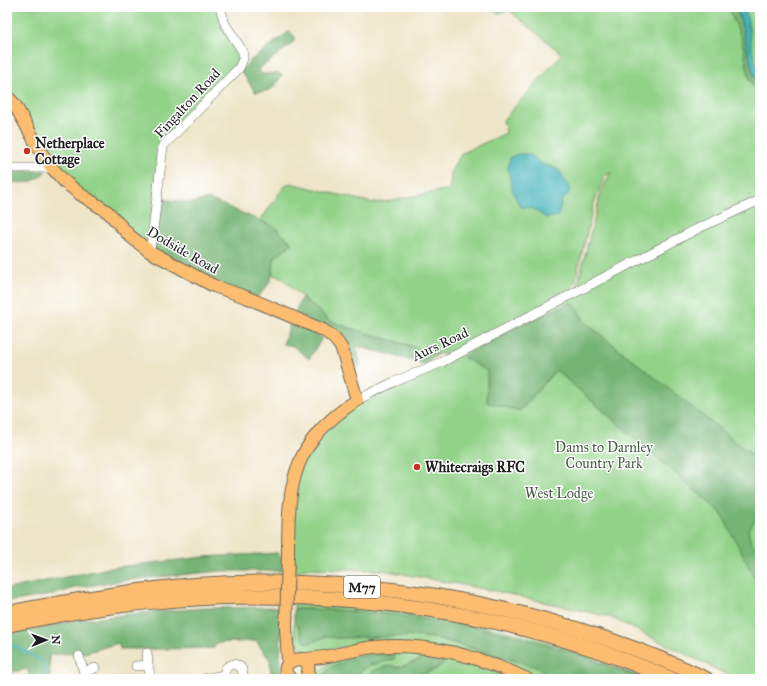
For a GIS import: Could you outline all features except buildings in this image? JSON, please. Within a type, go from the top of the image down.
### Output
[{"type":"highway","name":"M77","points":[[7,613],[112,594],[196,585],[278,582],[377,588],[454,598],[529,615],[594,634],[634,648],[706,679]]},
{"type":"highway","name":"M77","points":[[7,625],[82,610],[173,600],[237,597],[294,597],[350,600],[424,609],[506,624],[594,649],[671,679]]},
{"type":"main road","name":"Dodside Road","points":[[7,96],[15,105],[42,154],[52,168],[65,182],[80,194],[108,212],[130,236],[149,251],[214,286],[288,314],[332,335],[342,349],[357,400]]},
{"type":"main road","name":"Aurs Road","points":[[306,677],[309,668],[308,664],[296,660],[286,626],[288,507],[297,468],[306,449],[322,428],[339,412],[357,400]]},
{"type":"main road","points":[[289,678],[286,670],[296,660],[328,657],[349,651],[374,647],[405,646],[427,648],[463,655],[503,668],[527,679]]},
{"type":"main road","points":[[306,677],[328,657]]},
{"type":"street","name":"Fingalton Road","points":[[149,251],[152,239],[163,146],[239,68],[243,59],[243,52],[226,24],[220,7]]},
{"type":"street","points":[[7,168],[52,168]]},
{"type":"street","name":"Aurs Road","points":[[357,400],[394,382],[442,362],[692,232],[760,200]]},
{"type":"street","points":[[147,653],[151,679]]},
{"type":"street","points":[[79,656],[85,675],[95,668]]},
{"type":"street","points":[[204,679],[225,677],[225,672],[228,666],[236,664],[243,670],[241,679]]},
{"type":"street","points":[[136,666],[148,665]]},
{"type":"green space","points":[[7,7],[218,7],[240,54],[238,66],[161,142],[149,236],[147,240],[143,241],[62,176],[7,90]]},
{"type":"green space","name":"Dams to Darnley Country Park","points":[[488,7],[760,7],[760,679],[736,679],[610,617],[495,591],[382,570],[305,568],[287,580],[291,491],[302,457],[322,427],[343,409],[392,383],[549,307],[577,287],[601,192],[611,172],[604,177],[594,203],[575,282],[572,288],[555,299],[445,354],[438,354],[330,321],[281,277],[273,275],[274,258],[292,243],[273,226],[260,221],[283,188],[290,183],[373,203],[449,189],[452,169],[462,153],[506,133],[503,120],[562,54],[509,10],[498,14]]},
{"type":"green space","points":[[728,7],[736,7],[739,15],[752,70],[759,85],[760,96],[750,81],[741,37]]},
{"type":"green space","points":[[290,31],[295,38],[292,44],[257,70],[262,74],[277,73],[282,75],[272,89],[255,92],[241,71],[251,60]]},
{"type":"green space","points":[[7,171],[46,171],[37,179],[18,183],[7,181]]},
{"type":"green space","points":[[161,199],[191,203],[209,199],[273,226],[292,243],[274,258],[273,270],[269,283],[258,297],[224,285],[155,249]]},
{"type":"green space","points":[[302,297],[330,321],[438,354],[425,364],[356,346],[361,366],[353,370],[346,346],[295,312]]},
{"type":"green space","points":[[573,302],[586,323],[760,461],[760,513],[748,530],[751,543],[760,553],[760,588],[721,513],[556,370],[520,411],[487,402],[487,371],[463,357],[510,330]]},
{"type":"green space","points":[[291,322],[322,338],[309,359],[293,346],[283,344]]},
{"type":"green space","points":[[278,553],[282,559],[282,571],[220,571],[127,580],[74,588],[53,595],[7,602],[7,589],[109,568],[203,557]]},
{"type":"green space","points":[[294,604],[401,612],[484,626],[565,647],[592,656],[595,660],[648,679],[637,677],[562,649],[489,631],[425,619],[393,615],[294,609]]},
{"type":"green space","points":[[282,607],[280,665],[282,679],[271,679],[270,660],[256,641],[216,643],[214,648],[179,649],[120,649],[119,643],[88,652],[49,655],[50,679],[29,679],[28,669],[7,673],[7,634],[85,619],[138,613],[206,608]]},
{"type":"green space","points":[[294,609],[338,610],[382,614],[471,626],[558,648],[600,662],[640,679],[546,679],[540,668],[440,639],[418,636],[336,638],[327,636],[309,643],[305,642],[298,626],[294,622]]},
{"type":"green space","points":[[294,622],[298,626],[305,642],[309,643],[327,636],[336,638],[418,636],[440,639],[540,668],[546,679],[536,679],[515,667],[484,655],[465,650],[343,647],[311,655],[302,649],[297,642],[295,637]]},
{"type":"green space","points":[[400,651],[425,653],[459,659],[514,679],[403,679],[435,670],[444,663],[436,659],[428,658],[404,666],[391,666],[371,676],[372,679],[350,679],[370,665],[394,659],[332,666],[320,679],[314,679],[327,665],[339,659],[365,654]]},
{"type":"green space","points":[[395,654],[394,659],[370,665],[350,679],[320,679],[332,666],[358,657]]},
{"type":"green space","points":[[425,658],[434,658],[444,663],[427,672],[410,677],[372,679],[371,676],[374,670],[391,665],[397,668]]},
{"type":"water","points":[[736,7],[744,7],[746,12],[760,85],[753,72],[741,21]]},
{"type":"water","points":[[519,154],[530,154],[540,163],[559,170],[570,189],[561,203],[558,216],[546,218],[532,208],[522,207],[519,205],[513,192],[508,168],[510,158]]},
{"type":"waterway","points":[[7,642],[42,661],[44,667],[44,679]]},
{"type":"place","name":"Netherplace Cottage","points":[[27,151]]},
{"type":"place","name":"Whitecraigs RFC","points":[[417,467]]},
{"type":"park label","name":"West Lodge","points":[[559,493]]}]
